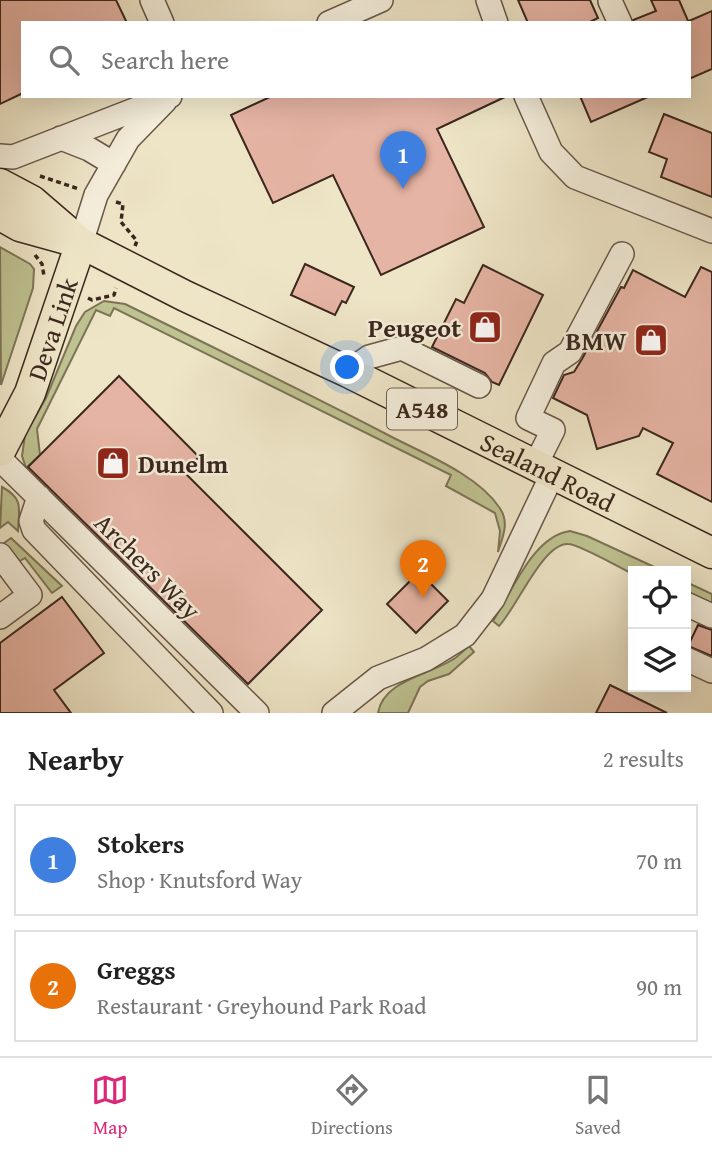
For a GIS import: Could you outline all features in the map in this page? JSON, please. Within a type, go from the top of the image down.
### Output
[{"type":"main road","name":"Sealand Road","points":[[0,184],[32,201],[80,243]]},
{"type":"main road","name":"Sealand Road","points":[[0,215],[20,226],[80,243],[185,296],[348,372],[712,553]]},
{"type":"main road","name":"Deva Link","points":[[0,451],[30,393],[80,243]]},
{"type":"street","points":[[152,0],[161,21]]},
{"type":"street","points":[[334,21],[381,0]]},
{"type":"street","points":[[488,0],[495,21]]},
{"type":"street","points":[[610,1],[619,21]]},
{"type":"street","points":[[0,156],[13,157],[165,98]]},
{"type":"street","points":[[80,243],[96,195],[128,139],[168,98]]},
{"type":"street","points":[[527,98],[551,152],[575,177],[712,231]]},
{"type":"street","points":[[61,138],[89,149],[114,164]]},
{"type":"street","points":[[336,712],[378,678],[426,659],[464,635],[493,599],[543,471],[553,430],[528,418],[554,363],[570,352],[622,254]]},
{"type":"street","points":[[348,372],[369,357],[402,348],[479,386]]},
{"type":"street","name":"Archers Way","points":[[0,459],[257,713]]},
{"type":"street","points":[[39,497],[31,521],[34,530],[202,710]]},
{"type":"street","points":[[0,555],[30,595],[0,617]]},
{"type":"street","points":[[691,606],[712,616]]},
{"type":"street","points":[[691,661],[712,671]]},
{"type":"green space","points":[[0,247],[34,269],[33,288],[1,385]]},
{"type":"green space","points":[[104,301],[125,304],[463,474],[489,495],[502,513],[504,529],[498,552],[500,531],[495,513],[446,486],[451,475],[114,308],[110,316],[96,310],[37,429],[40,455],[26,468],[22,456],[25,435],[46,398],[76,326],[85,312]]},
{"type":"green space","points":[[2,487],[14,496],[19,505],[18,531],[8,522],[0,528]]},
{"type":"green space","points":[[570,531],[587,536],[652,566],[628,566],[628,571],[573,545],[559,546],[540,564],[499,626],[493,621],[516,581],[534,554],[557,535]]},
{"type":"green space","points":[[11,538],[62,586],[52,593],[25,558],[13,565],[0,546]]},
{"type":"green space","points":[[691,584],[712,594],[712,612],[691,602]]},
{"type":"green space","points":[[469,646],[474,652],[449,674],[428,681],[420,687],[408,713],[378,713],[388,693],[397,686],[452,660]]},
{"type":"building","points":[[0,0],[116,0],[126,21],[21,21],[21,94],[0,104]]},
{"type":"building","points":[[518,0],[590,0],[598,18],[592,21],[527,21]]},
{"type":"building","points":[[651,0],[679,0],[688,21],[633,21],[656,11]]},
{"type":"building","points":[[712,11],[712,69],[691,78],[691,21]]},
{"type":"building","points":[[268,98],[503,98],[437,129],[484,227],[381,275],[333,175],[273,203],[231,115]]},
{"type":"building","points":[[581,98],[645,98],[591,122]]},
{"type":"building","points":[[664,114],[712,133],[712,197],[661,177],[667,159],[649,152]]},
{"type":"building","points":[[305,264],[354,287],[346,303],[342,301],[335,315],[291,295]]},
{"type":"building","name":"Peugeot","points":[[483,265],[543,295],[499,385],[492,382],[485,373],[432,347],[456,299],[464,303]]},
{"type":"building","name":"BMW","points":[[701,267],[712,272],[712,502],[657,474],[673,443],[643,428],[639,436],[597,449],[587,415],[553,398],[564,375],[574,372],[633,270],[685,297]]},
{"type":"building","points":[[119,376],[199,457],[184,472],[322,610],[248,684],[28,467]]},
{"type":"building","points":[[419,572],[448,601],[416,633],[387,604]]},
{"type":"building","points":[[62,597],[104,653],[54,690],[71,713],[0,713],[0,643]]},
{"type":"building","points":[[698,625],[712,630],[712,656],[691,647],[691,640]]},
{"type":"building","points":[[610,685],[667,713],[596,713]]},
{"type":"place","name":"Stokers","points":[[403,189]]},
{"type":"place","name":"Peugeot","points":[[485,327]]},
{"type":"place","name":"BMW","points":[[651,340]]},
{"type":"place","name":"Dunelm","points":[[113,463]]},
{"type":"place","name":"Greggs","points":[[423,598]]}]
